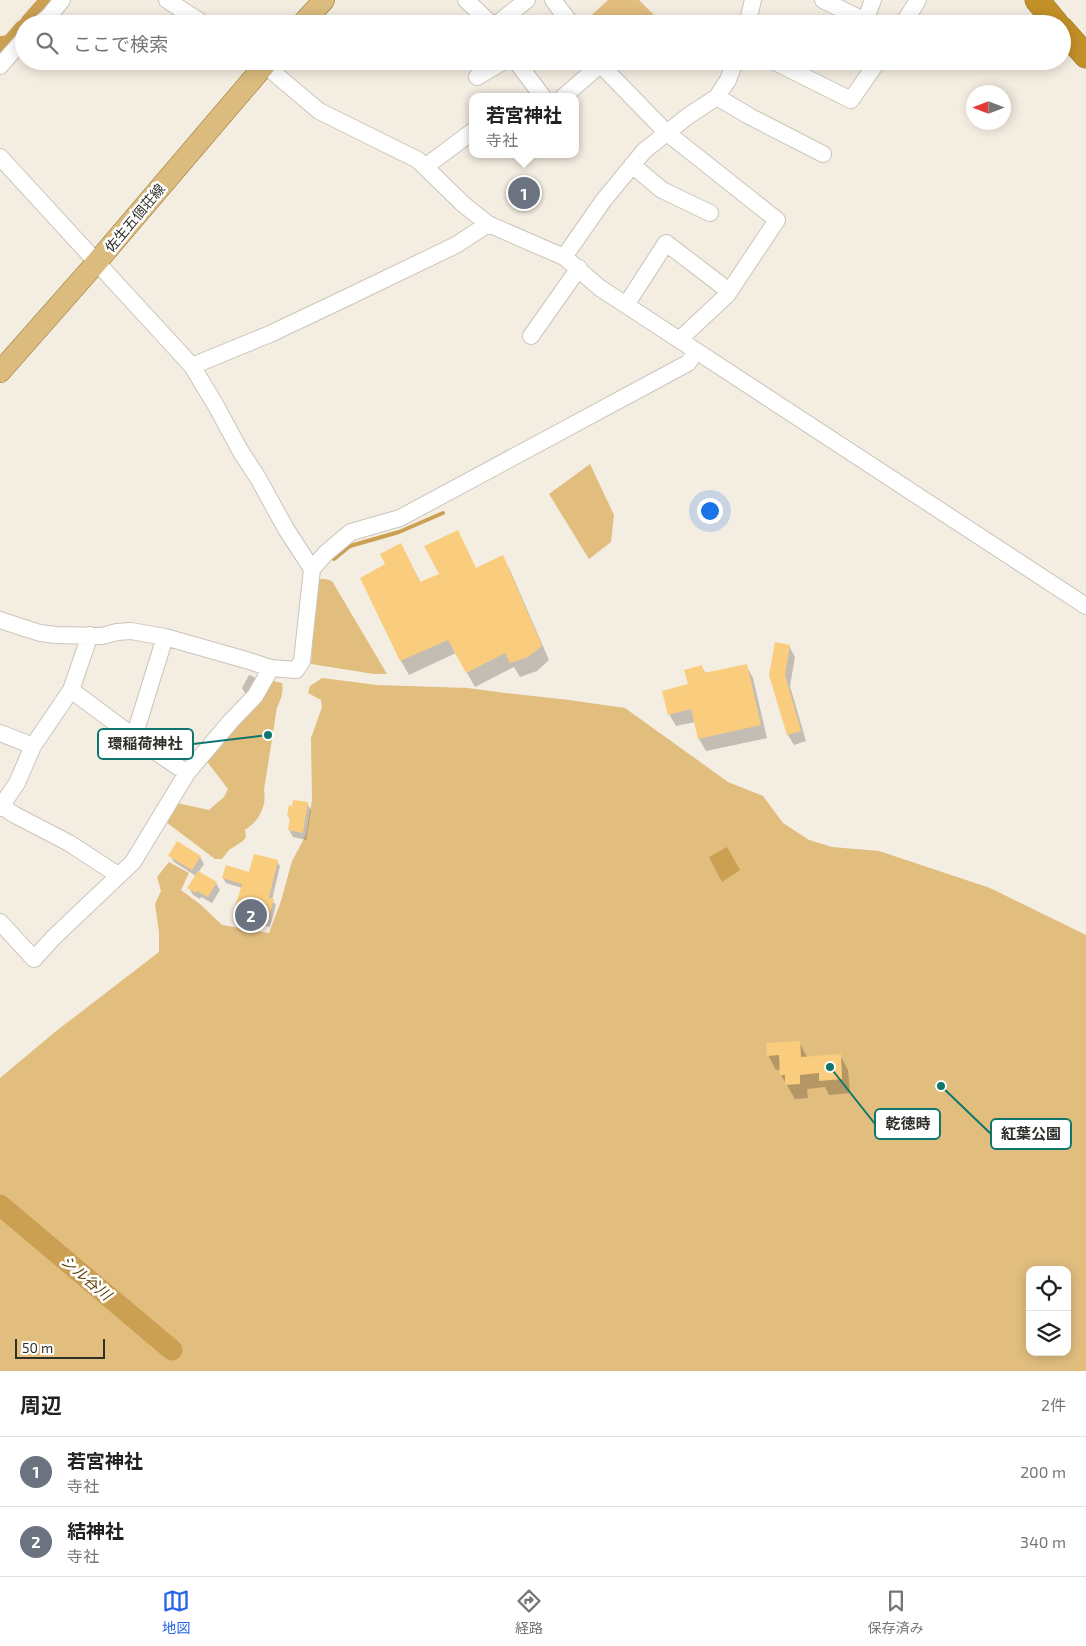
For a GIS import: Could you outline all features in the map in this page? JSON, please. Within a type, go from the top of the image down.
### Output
[{"type":"highway","points":[[1037,0],[1050,15]]},
{"type":"highway","points":[[1071,39],[1086,56]]},
{"type":"main road","points":[[310,15],[324,0]]},
{"type":"main road","name":"佐生五個荘線","points":[[0,372],[96,263],[258,70]]},
{"type":"street","points":[[50,15],[62,0]]},
{"type":"street","points":[[167,0],[190,15]]},
{"type":"street","points":[[466,0],[482,15]]},
{"type":"street","points":[[508,15],[527,0]]},
{"type":"street","points":[[552,0],[560,15]]},
{"type":"street","points":[[749,15],[753,0]]},
{"type":"street","points":[[823,0],[853,15]]},
{"type":"street","points":[[868,15],[874,0]]},
{"type":"street","points":[[909,15],[918,0]]},
{"type":"street","points":[[0,66],[15,49]]},
{"type":"street","points":[[272,70],[319,111],[421,163],[463,204],[488,224],[564,257],[600,288],[626,306],[1086,606]]},
{"type":"street","points":[[477,77],[489,70]]},
{"type":"street","points":[[523,70],[540,93]]},
{"type":"street","points":[[567,93],[592,70]]},
{"type":"street","points":[[606,70],[666,132],[777,220],[729,291],[679,340]]},
{"type":"street","points":[[564,257],[603,201],[644,151],[666,132],[717,97],[728,80],[732,70]]},
{"type":"street","points":[[791,70],[851,100],[872,70]]},
{"type":"street","points":[[717,97],[749,116],[823,154]]},
{"type":"street","points":[[421,163],[469,133]]},
{"type":"street","points":[[0,157],[192,366],[286,529],[312,569]]},
{"type":"street","points":[[632,165],[662,190],[710,213]]},
{"type":"street","points":[[192,366],[270,334],[384,280],[456,244],[488,224]]},
{"type":"street","points":[[626,306],[666,243],[729,291]]},
{"type":"street","points":[[531,336],[579,268]]},
{"type":"street","points":[[0,620],[40,633],[102,636],[131,631],[165,637],[271,668],[296,670],[302,661],[312,569],[326,553],[351,532],[400,518],[688,363],[696,351]]},
{"type":"street","points":[[90,636],[71,690],[34,746],[17,783],[1,807],[69,843],[118,875]]},
{"type":"street","points":[[134,737],[165,637]]},
{"type":"street","points":[[0,922],[34,958],[133,862],[187,772],[230,722],[256,696],[271,668]]},
{"type":"street","points":[[71,690],[134,737],[187,772]]},
{"type":"street","points":[[0,733],[34,746]]},
{"type":"shaded area","points":[[608,0],[639,0],[654,15],[592,15]]},
{"type":"shaded area","points":[[590,464],[614,515],[611,542],[589,559],[549,494]]},
{"type":"shaded area","points":[[318,579],[332,581],[387,674],[374,674],[311,664]]},
{"type":"shaded area","points":[[322,678],[377,685],[468,688],[625,708],[728,782],[763,796],[783,823],[809,840],[832,847],[879,851],[990,888],[1086,935],[1086,1371],[0,1371],[0,1078],[55,1032],[159,952],[159,932],[155,904],[161,891],[157,877],[169,862],[189,873],[181,890],[201,905],[222,925],[269,933],[281,901],[292,861],[306,835],[312,800],[311,738],[322,707],[321,700],[308,693],[310,686]]},
{"type":"shaded area","points":[[268,680],[282,683],[283,689],[277,707],[263,807],[258,818],[245,830],[246,837],[243,841],[229,850],[222,859],[215,859],[162,819],[172,802],[209,810],[224,797],[228,789],[205,759]]},
{"type":"shaded area","points":[[727,847],[740,870],[722,882],[709,857]]},
{"type":"building","points":[[458,530],[476,568],[503,555],[542,646],[528,657],[510,663],[505,653],[466,673],[448,640],[400,661],[360,578],[385,564],[380,554],[401,543],[420,582],[439,574],[424,546]]},
{"type":"building","points":[[775,642],[790,645],[785,675],[801,731],[787,735],[769,675]]},
{"type":"building","points":[[747,664],[761,725],[698,739],[691,709],[668,715],[662,691],[688,684],[684,670],[702,665],[704,673]]},
{"type":"building","points":[[293,800],[308,802],[303,833],[288,830],[290,817],[287,816],[289,805],[292,806]]},
{"type":"building","points":[[177,841],[201,856],[192,870],[168,856]]},
{"type":"building","points":[[254,854],[278,860],[269,898],[274,899],[267,923],[256,920],[255,923],[244,920],[245,917],[233,914],[242,884],[222,878],[226,865],[249,872]]},
{"type":"building","points":[[198,871],[217,882],[208,897],[187,888]]},
{"type":"building","points":[[800,1041],[801,1057],[841,1054],[842,1079],[819,1081],[819,1073],[800,1075],[800,1084],[785,1085],[785,1075],[780,1075],[779,1055],[767,1056],[766,1043]]},
{"type":"waterway","points":[[38,15],[51,0]]},
{"type":"waterway","points":[[0,47],[11,45],[15,40]]},
{"type":"waterway","points":[[334,559],[350,546],[399,532],[443,513]]},
{"type":"waterway","name":"シル谷川","points":[[0,1205],[172,1350]]},
{"type":"place","name":"若宮神社","points":[[524,193]]},
{"type":"place","name":"環稲荷神社","points":[[268,735]]},
{"type":"place","name":"結神社","points":[[251,915]]},
{"type":"place","name":"乾徳時","points":[[830,1067]]},
{"type":"place","name":"紅葉公園","points":[[941,1086]]}]
